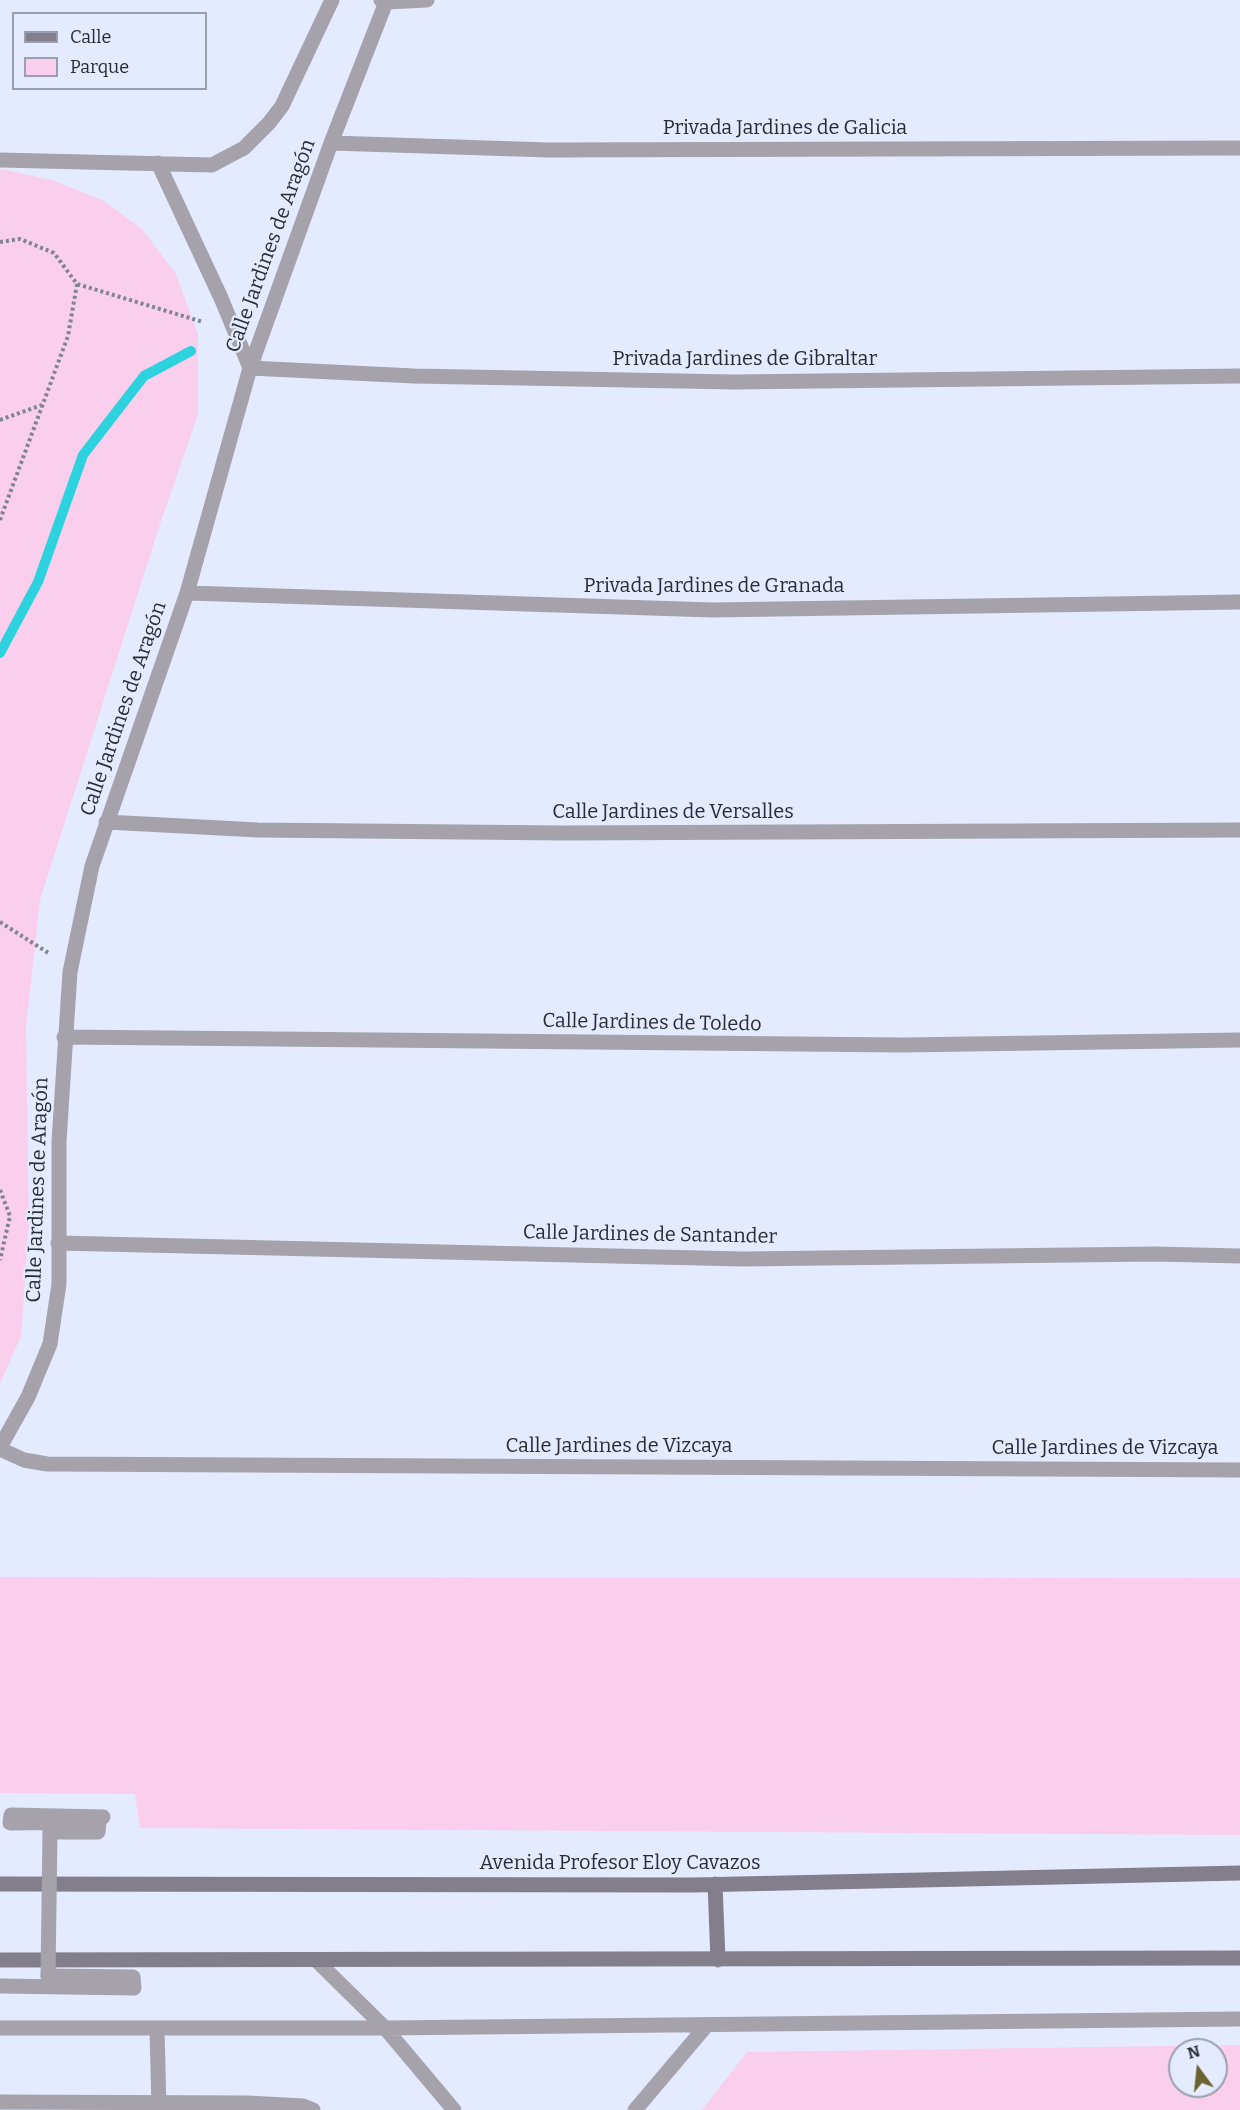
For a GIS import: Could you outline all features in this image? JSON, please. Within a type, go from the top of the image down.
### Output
[{"type":"main road","name":"Avenida Profesor Eloy Cavazos","points":[[0,1884],[715,1884],[1240,1873]]},
{"type":"main road","points":[[715,1884],[718,1960]]},
{"type":"main road","points":[[0,1960],[1240,1958]]},
{"type":"street","points":[[0,160],[212,165],[244,148],[282,106],[332,0]]},
{"type":"street","points":[[384,1],[427,0]]},
{"type":"street","name":"Calle Jardines de Aragón","points":[[0,1448],[28,1397],[50,1344],[59,1284],[59,1141],[64,1036],[71,967],[92,866],[187,593],[250,368],[384,1]]},
{"type":"street","name":"Privada Jardines de Galicia","points":[[331,143],[549,150],[1240,148]]},
{"type":"street","points":[[158,163],[199,249],[250,368]]},
{"type":"street","name":"Privada Jardines de Gibraltar","points":[[250,368],[414,376],[734,382],[1240,376]]},
{"type":"street","name":"Privada Jardines de Granada","points":[[187,593],[712,610],[1240,602]]},
{"type":"street","name":"Calle Jardines de Versalles","points":[[106,822],[258,830],[563,834],[1240,830]]},
{"type":"street","name":"Calle Jardines de Toledo","points":[[64,1036],[903,1046],[1240,1040]]},
{"type":"street","name":"Calle Jardines de Santander","points":[[58,1243],[743,1259],[1155,1254],[1240,1256]]},
{"type":"street","name":"Calle Jardines de Vizcaya","points":[[0,1448],[24,1460],[47,1464],[1240,1470]]},
{"type":"street","points":[[0,1986],[134,1988],[134,1977],[48,1976],[51,1832],[98,1832],[99,1822],[10,1823],[11,1815],[103,1817]]},
{"type":"street","points":[[316,1960],[386,2028],[454,2110]]},
{"type":"street","points":[[0,1979],[126,1981]]},
{"type":"street","points":[[0,2028],[386,2028],[1240,2019]]},
{"type":"street","points":[[634,2110],[707,2025]]},
{"type":"street","points":[[157,2028],[159,2106]]},
{"type":"street","points":[[0,2102],[159,2106],[269,2104],[303,2106],[313,2110]]},
{"type":"path","points":[[0,242],[21,239],[54,253],[77,284],[234,331]]},
{"type":"path","points":[[0,520],[68,336],[77,284]]},
{"type":"path","points":[[0,420],[42,404]]},
{"type":"path","points":[[0,922],[71,967]]},
{"type":"path","points":[[0,1190],[10,1216],[0,1260]]},
{"type":"green space","points":[[0,170],[52,180],[104,201],[142,229],[176,274],[198,334],[198,415],[161,521],[40,900],[26,1027],[29,1223],[21,1336],[0,1384]]},
{"type":"green space","points":[[0,1577],[1240,1578],[1240,1835],[140,1828],[135,1794],[0,1793]]},
{"type":"green space","points":[[1228,2045],[1240,2045],[1240,2110],[702,2110],[747,2052],[1168,2046],[1168,2098],[1228,2098]]},
{"type":"waterway","points":[[0,653],[38,582],[83,455],[144,376],[191,351]]}]
